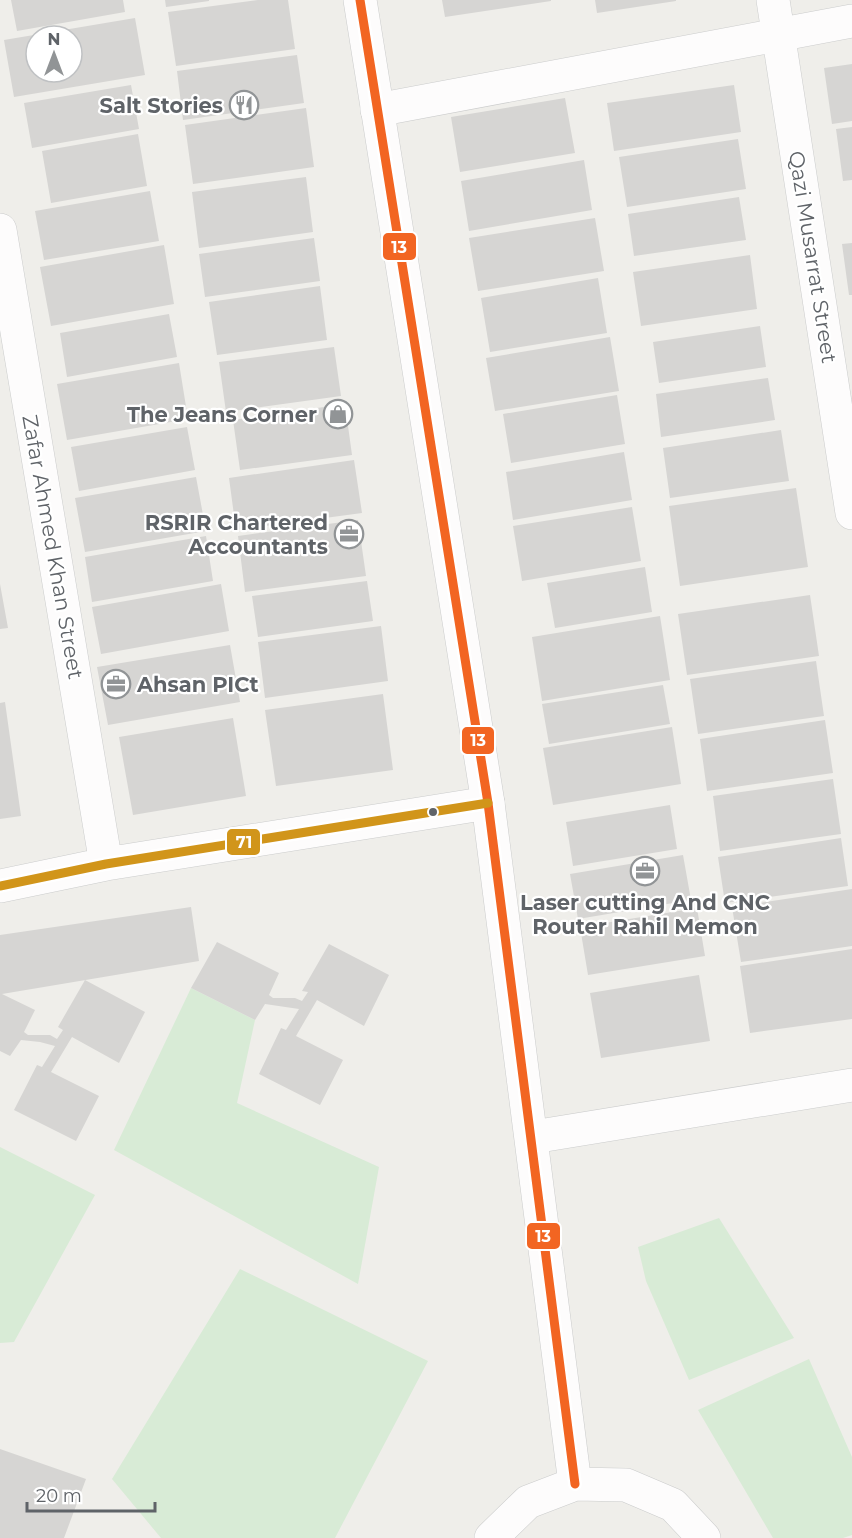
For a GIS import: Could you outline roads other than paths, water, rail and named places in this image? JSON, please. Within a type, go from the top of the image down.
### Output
[{"type":"street","points":[[360,0],[488,803],[533,1137],[575,1484]]},
{"type":"street","name":"Qazi Musarrat Street","points":[[773,0],[852,513]]},
{"type":"street","points":[[377,110],[778,33],[852,21]]},
{"type":"street","name":"Zafar Ahmed Khan Street","points":[[0,230],[106,864]]},
{"type":"street","points":[[0,886],[106,864],[488,803]]},
{"type":"street","points":[[533,1137],[852,1085]]},
{"type":"street","points":[[491,1538],[528,1503],[575,1484],[626,1485],[673,1505],[704,1538]]},
{"type":"place","name":"Salt Stories","points":[[244,105]]},
{"type":"place","name":"The Jeans Corner","points":[[338,414]]},
{"type":"place","name":"RSRIR Chartered Accountants","points":[[349,534]]},
{"type":"place","name":"Ahsan PICt","points":[[116,684]]},
{"type":"place","name":"Laser cutting And CNC Router Rahil Memon","points":[[645,871]]}]
